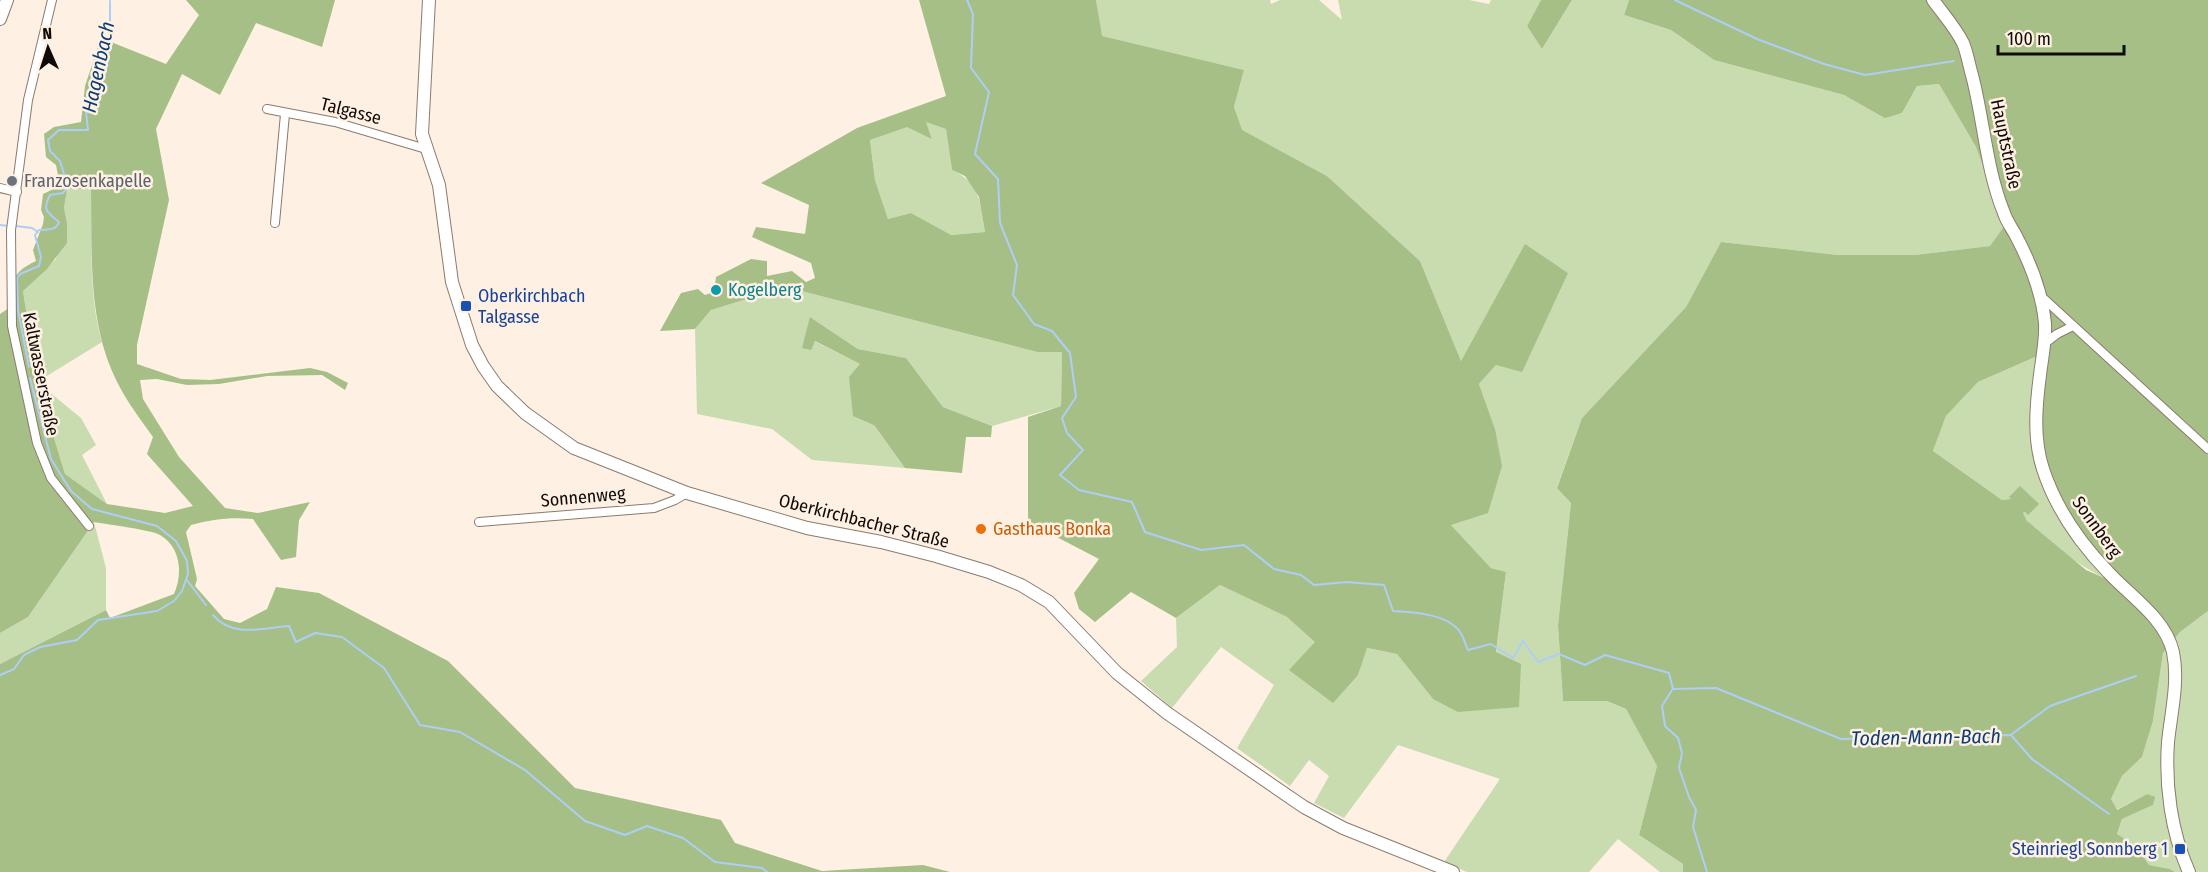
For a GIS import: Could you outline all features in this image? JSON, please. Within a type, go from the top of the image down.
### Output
[{"type":"street","points":[[0,19],[7,0]]},
{"type":"street","name":"Kaltwasserstraße","points":[[52,0],[28,100],[10,245],[12,326],[37,443],[51,478],[89,526]]},
{"type":"street","name":"Oberkirchbacher Straße","points":[[429,0],[422,134],[439,185],[452,282],[476,354],[497,386],[525,413],[574,448],[687,493],[807,528],[881,542],[936,556],[989,572],[1021,585],[1049,602],[1117,673],[1167,713],[1304,807],[1343,828],[1453,872]]},
{"type":"street","name":"Hauptstraße","points":[[1933,0],[1963,44],[1978,101],[1990,172],[2004,215],[2016,235],[2042,297]]},
{"type":"street","name":"Talgasse","points":[[267,109],[335,122],[426,149]]},
{"type":"street","points":[[275,224],[285,114]]},
{"type":"street","points":[[0,188],[17,192]]},
{"type":"street","points":[[2042,297],[2208,449]]},
{"type":"street","name":"Sonnberg","points":[[2042,297],[2045,326],[2037,412],[2037,442],[2042,467],[2053,495],[2081,542],[2152,616],[2165,633],[2173,652],[2175,682],[2167,772],[2176,831],[2189,872]]},
{"type":"street","points":[[2044,344],[2073,326]]},
{"type":"street","name":"Sonnenweg","points":[[478,522],[654,508],[687,493]]},
{"type":"green space","points":[[186,0],[335,0],[322,47],[256,23],[220,95],[182,74],[156,129],[169,200],[137,345],[137,364],[181,379],[210,380],[310,368],[327,372],[348,383],[345,390],[322,375],[267,376],[219,384],[187,385],[157,379],[140,380],[143,399],[179,457],[225,508],[258,513],[310,502],[299,520],[296,557],[281,560],[253,519],[222,519],[191,525],[186,532],[197,579],[195,586],[224,619],[240,623],[267,609],[276,587],[319,593],[448,661],[575,788],[721,820],[735,843],[822,871],[923,865],[950,872],[0,872],[0,664],[106,610],[110,618],[174,594],[179,570],[172,546],[160,535],[139,529],[94,522],[28,617],[0,633],[0,314],[9,308],[17,274],[36,261],[33,250],[43,224],[44,217],[41,210],[43,194],[60,186],[56,165],[46,157],[44,134],[54,127],[81,122],[85,86],[101,38],[166,64],[199,15]],"holes":[[[67,189],[91,189],[93,282],[104,349],[121,388],[153,437],[147,454],[193,506],[165,513],[107,504],[65,474],[37,382],[23,291],[47,269],[67,243],[64,208]]]},
{"type":"green space","points":[[919,0],[1096,0],[1102,36],[1244,70],[1234,107],[1242,130],[1327,176],[1420,261],[1461,361],[1525,244],[1568,273],[1522,372],[1496,365],[1479,384],[1495,429],[1502,466],[1488,513],[1451,525],[1491,568],[1506,572],[1496,652],[1521,664],[1519,707],[1458,712],[1433,699],[1397,654],[1367,648],[1358,675],[1333,703],[1289,670],[1315,642],[1287,617],[1220,585],[1176,618],[1131,592],[1095,622],[1079,609],[1074,593],[1099,559],[1028,522],[1028,417],[1061,406],[1062,352],[1037,352],[786,287],[711,310],[695,329],[660,331],[681,293],[698,289],[705,295],[714,292],[716,277],[751,259],[767,261],[767,276],[792,271],[806,282],[815,278],[811,263],[752,237],[756,227],[805,234],[809,205],[761,183],[857,128],[946,96]],"holes":[[[926,122],[946,129],[952,170],[965,176],[979,197],[985,232],[951,235],[911,213],[888,219],[875,180],[870,140],[907,127],[932,139]]]},
{"type":"green space","points":[[1096,0],[1270,0],[1271,4],[1280,0],[1319,0],[1342,20],[1338,0],[1469,0],[1489,4],[1491,0],[1541,0],[1527,26],[1542,49],[1572,0],[1629,0],[1624,15],[1671,30],[1714,60],[1844,95],[1885,117],[1902,113],[1917,86],[1939,84],[1976,147],[2005,225],[1990,246],[1915,255],[1838,255],[1721,242],[1686,307],[1582,418],[1557,487],[1571,503],[1558,625],[1563,701],[1607,701],[1626,709],[1657,766],[1639,835],[1683,864],[1683,872],[1660,872],[1618,839],[1589,872],[1467,872],[1444,862],[1500,779],[1398,745],[1344,818],[1314,803],[1329,776],[1309,760],[1290,786],[1237,748],[1274,685],[1221,647],[1172,708],[1141,681],[1177,647],[1176,618],[1220,585],[1287,617],[1358,675],[1366,648],[1397,654],[1433,699],[1496,653],[1506,572],[1491,568],[1451,525],[1495,429],[1479,384],[1568,273],[1525,245],[1461,361],[1420,261],[1327,176],[1241,130],[1234,107],[1244,70],[1101,36]]},
{"type":"green space","points":[[1541,0],[1572,0],[1542,49],[1527,26]]},
{"type":"green space","points":[[1629,0],[2208,0],[2208,611],[2180,632],[2163,653],[2153,721],[2142,757],[2122,776],[2111,799],[2117,810],[2147,794],[2155,797],[2153,805],[2122,819],[2117,834],[2136,846],[2149,865],[2175,872],[1683,872],[1683,864],[1639,835],[1657,766],[1626,709],[1607,701],[1563,701],[1558,625],[1571,503],[1557,488],[1582,418],[1686,307],[1721,242],[1838,255],[1915,255],[1990,246],[2005,225],[1976,147],[1939,84],[1917,86],[1902,113],[1885,118],[1844,95],[1714,60],[1671,30],[1624,15]],"holes":[[[2035,357],[2031,404],[2059,518],[2086,556],[2109,580],[2086,570],[2027,521],[2023,513],[2028,515],[2039,504],[2020,486],[2009,497],[2011,499],[2002,500],[1933,451],[1946,416],[1978,382]]]},
{"type":"green space","points":[[925,121],[946,129],[952,170],[969,181],[978,195],[985,232],[950,235],[911,213],[888,219],[875,180],[870,140],[907,126],[932,138]]},
{"type":"green space","points":[[67,188],[91,189],[93,286],[102,342],[37,382],[23,291],[56,259],[67,223],[64,208]]},
{"type":"green space","points":[[786,287],[1037,352],[1062,352],[1061,406],[992,426],[943,407],[906,358],[858,349],[810,317],[814,341],[860,364],[874,425],[905,468],[812,460],[772,429],[697,414],[695,329],[711,310]]},
{"type":"green space","points":[[810,317],[858,349],[906,358],[943,407],[992,426],[991,437],[966,437],[962,473],[905,468],[874,425],[853,416],[849,377],[860,364],[815,341],[811,350],[802,348]]},
{"type":"green space","points":[[2035,357],[2031,404],[2111,581],[2090,570],[2048,541],[2036,531],[2023,513],[2028,514],[2011,499],[2002,500],[1933,451],[1946,416],[1978,382]]},
{"type":"green space","points":[[37,382],[81,418],[96,445],[82,455],[107,504],[65,474]]},
{"type":"green space","points":[[94,522],[106,568],[106,610],[0,664],[0,633],[28,617]]},
{"type":"green space","points":[[2208,611],[2208,872],[2175,872],[2149,865],[2136,846],[2117,834],[2122,819],[2153,805],[2147,794],[2116,810],[2111,799],[2122,776],[2142,757],[2153,721],[2163,653],[2180,632]]},
{"type":"waterway","name":"Toden-Mann-Bach","points":[[967,0],[973,14],[971,68],[989,92],[975,154],[998,179],[1000,223],[1017,265],[1013,295],[1034,324],[1052,331],[1070,353],[1076,397],[1062,418],[1067,433],[1083,450],[1060,475],[1079,490],[1132,502],[1145,532],[1201,550],[1244,545],[1274,569],[1301,575],[1314,585],[1347,582],[1384,585],[1393,611],[1429,615],[1447,621],[1463,636],[1468,650],[1491,644],[1513,658],[1523,641],[1538,662],[1559,654],[1585,665],[1605,655],[1669,673],[1673,689],[1716,688],[1841,739],[2011,735],[2032,759],[2109,814]]},
{"type":"waterway","points":[[1675,0],[1757,39],[1824,64],[1865,75],[1954,61]]},
{"type":"waterway","name":"Hagenbach","points":[[29,367],[18,310],[17,278],[20,274],[39,266],[41,257],[35,235],[39,230],[54,228],[58,225],[59,222],[49,213],[46,204],[50,195],[63,193],[68,187],[60,161],[50,151],[48,140],[59,130],[88,130],[86,111],[93,103],[110,33],[110,1]]},
{"type":"waterway","points":[[0,225],[9,226]]},
{"type":"waterway","points":[[16,226],[32,228],[38,232]]},
{"type":"waterway","name":"Hagenbach","points":[[0,675],[14,669],[24,655],[40,647],[77,640],[98,620],[157,611],[174,601],[182,591],[188,574],[187,561],[176,541],[157,526],[92,509],[71,491],[51,459],[30,378]]},
{"type":"waterway","points":[[186,579],[206,605]]},
{"type":"waterway","points":[[213,615],[229,627],[239,629],[289,626],[296,642],[315,633],[342,637],[384,668],[420,725],[460,732],[525,770],[585,821],[625,835],[647,826],[683,838],[715,862],[762,868],[767,872]]},
{"type":"waterway","points":[[2012,734],[2050,706],[2136,676]]},
{"type":"waterway","points":[[1672,690],[1662,706],[1665,726],[1678,738],[1682,753],[1679,768],[1696,810],[1693,827],[1707,872]]},
{"type":"place","name":"Franzosenkapelle","points":[[12,181]]},
{"type":"place","name":"Kogelberg","points":[[716,290]]},
{"type":"place","name":"Oberkirchbach Talgasse","points":[[466,306]]},
{"type":"place","name":"Gasthaus Bonka","points":[[981,529]]},
{"type":"place","name":"Steinriegl Sonnberg 1","points":[[2180,849]]}]
